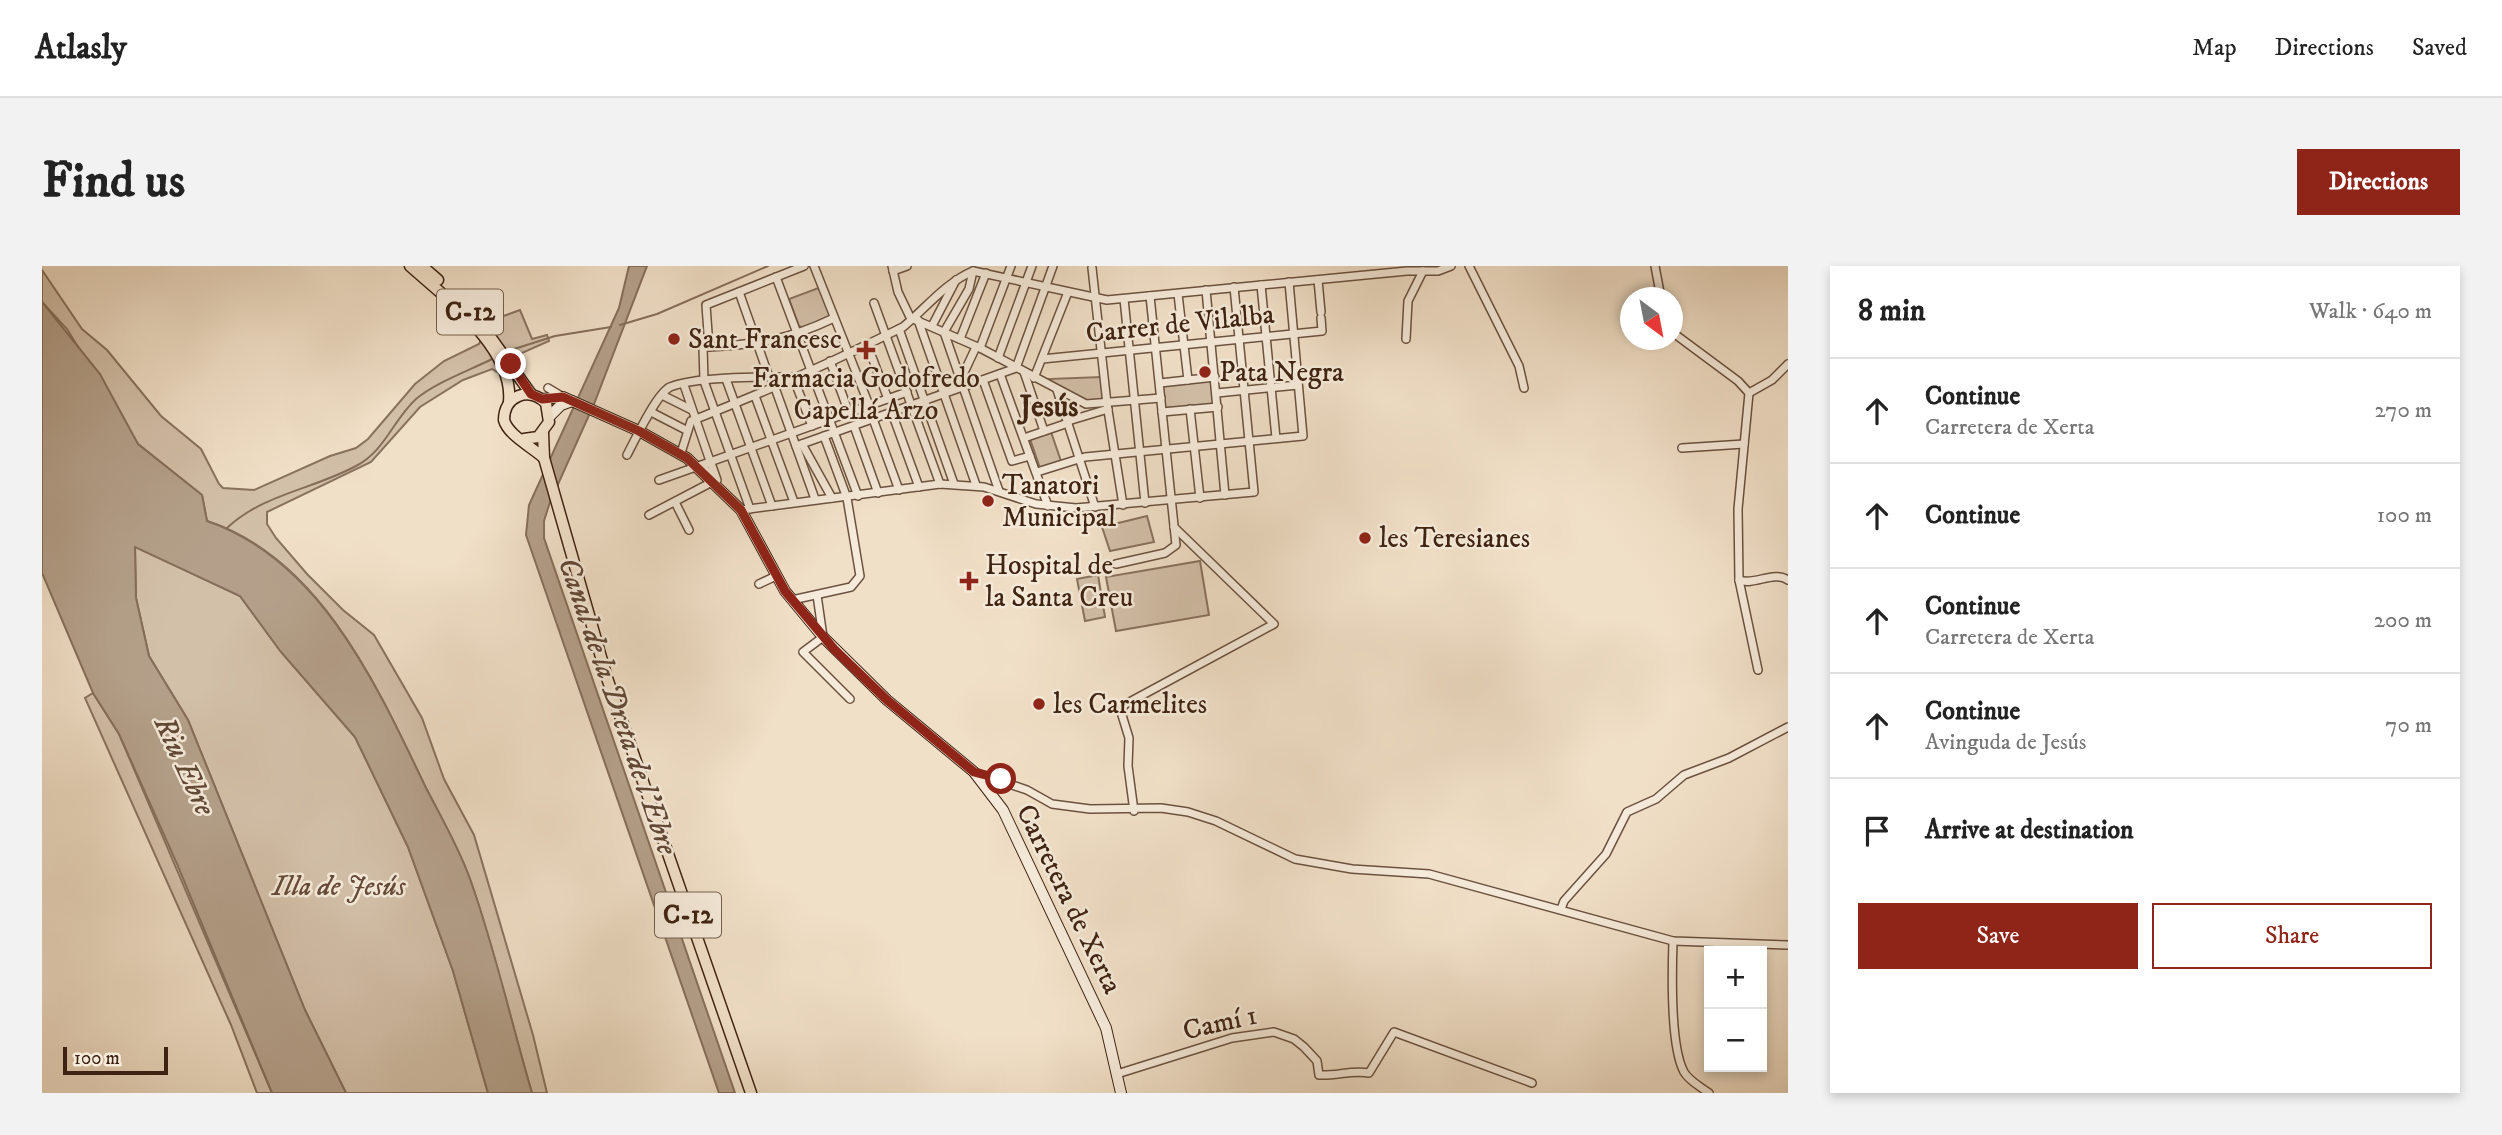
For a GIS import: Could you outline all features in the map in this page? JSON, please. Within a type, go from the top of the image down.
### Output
[{"type":"main road","name":"C-12","points":[[410,266],[478,330],[506,370],[509,402],[504,413],[506,426],[545,459]]},
{"type":"main road","name":"C-12","points":[[422,266],[481,323],[531,394]]},
{"type":"main road","points":[[509,402],[519,395],[546,395],[590,409],[639,431],[681,453],[746,510]]},
{"type":"main road","points":[[546,395],[550,416],[568,402]]},
{"type":"main road","name":"C-12","points":[[550,416],[543,433],[545,459],[607,678],[751,1093]]},
{"type":"main road","points":[[524,439],[543,433]]},
{"type":"main road","name":"Carretera de Xerta","points":[[746,510],[776,576],[822,637],[887,700],[974,772],[1003,810],[1106,1028],[1121,1093]]},
{"type":"street","points":[[709,347],[706,305],[804,266]]},
{"type":"street","points":[[814,266],[869,405]]},
{"type":"street","points":[[907,266],[892,268],[898,292],[914,319],[976,485]]},
{"type":"street","points":[[961,379],[978,347],[1011,266]]},
{"type":"street","points":[[998,358],[1028,283],[1032,266]]},
{"type":"street","points":[[1044,431],[1020,370],[1053,266]]},
{"type":"street","points":[[681,453],[691,421],[775,388],[793,377],[899,329],[919,315],[956,280],[976,269],[1095,299],[1124,299],[1289,282],[1438,271],[1451,266]]},
{"type":"street","points":[[1469,266],[1522,374],[1524,388]]},
{"type":"street","points":[[1655,266],[1659,287]]},
{"type":"street","points":[[1092,268],[1107,407],[1123,505]]},
{"type":"street","points":[[944,332],[969,289],[976,269]]},
{"type":"street","points":[[960,339],[976,269]]},
{"type":"street","points":[[1406,338],[1408,301],[1423,271]]},
{"type":"street","points":[[776,277],[858,496]]},
{"type":"street","points":[[932,326],[956,280]]},
{"type":"street","name":"Carrer de Vilalba","points":[[1042,359],[1239,337],[1322,331],[1318,280]]},
{"type":"street","points":[[1037,472],[1080,458],[1303,436],[1289,282]]},
{"type":"street","points":[[1261,285],[1276,438]]},
{"type":"street","points":[[834,318],[798,335],[758,344],[703,347],[704,381],[730,454],[746,510],[940,484],[976,485],[1048,506],[1096,507],[1254,492],[1234,287]]},
{"type":"street","points":[[1206,290],[1225,495]]},
{"type":"street","points":[[739,292],[791,435],[832,498]]},
{"type":"street","points":[[1034,377],[1068,292]]},
{"type":"street","points":[[1178,293],[1188,380]]},
{"type":"street","points":[[1115,564],[1171,551],[1176,545],[1150,296]]},
{"type":"street","points":[[1124,299],[1145,503]]},
{"type":"street","points":[[874,303],[940,484]]},
{"type":"street","points":[[914,319],[978,347],[1086,404],[1107,407]]},
{"type":"street","points":[[899,329],[954,484]]},
{"type":"street","points":[[944,332],[997,490]]},
{"type":"street","points":[[1683,340],[1738,381],[1749,393],[1738,509],[1739,580],[1758,670]]},
{"type":"street","points":[[867,344],[888,398]]},
{"type":"street","points":[[830,361],[849,414]]},
{"type":"street","points":[[1749,393],[1772,380],[1788,364]]},
{"type":"street","points":[[799,445],[1000,374],[1020,370]]},
{"type":"street","points":[[1000,374],[1048,506]]},
{"type":"street","points":[[627,455],[662,395],[671,387],[726,379],[793,377]]},
{"type":"street","points":[[793,377],[812,426]]},
{"type":"street","points":[[1160,383],[1215,377]]},
{"type":"street","points":[[726,379],[772,506]]},
{"type":"street","points":[[983,380],[1012,461],[1030,456]]},
{"type":"street","points":[[684,385],[710,461]]},
{"type":"street","points":[[1217,393],[1298,385]]},
{"type":"street","points":[[1057,389],[1096,507]]},
{"type":"street","points":[[659,480],[907,392]]},
{"type":"street","points":[[662,395],[692,410]]},
{"type":"street","points":[[755,396],[794,502]]},
{"type":"street","points":[[1024,438],[1107,407],[1161,398]]},
{"type":"street","points":[[1162,412],[1218,407]]},
{"type":"street","points":[[1190,410],[1200,498]]},
{"type":"street","points":[[651,412],[686,430]]},
{"type":"street","points":[[892,412],[919,486]]},
{"type":"street","points":[[873,419],[899,490]]},
{"type":"street","points":[[854,426],[878,493]]},
{"type":"street","points":[[792,600],[854,585],[860,576],[846,498],[824,436]]},
{"type":"street","points":[[1682,448],[1744,444]]},
{"type":"street","points":[[799,445],[815,499]]},
{"type":"street","points":[[649,515],[715,481]]},
{"type":"street","points":[[675,502],[690,530]]},
{"type":"street","points":[[1134,811],[1128,766],[1129,738],[1121,712],[1124,705],[1274,624],[1174,527]]},
{"type":"street","points":[[759,584],[776,576]]},
{"type":"street","points":[[1739,580],[1747,582],[1781,576],[1788,580]]},
{"type":"street","points":[[817,595],[822,637],[803,652],[850,699]]},
{"type":"street","points":[[1561,909],[1564,901],[1610,848],[1627,812],[1656,799],[1684,775],[1729,758],[1788,727]]},
{"type":"street","points":[[974,772],[1027,790],[1052,804],[1134,811],[1161,808],[1188,812],[1216,821],[1295,859],[1352,869],[1429,874],[1673,941],[1788,945]]},
{"type":"street","points":[[1673,941],[1671,978],[1680,1061],[1687,1077],[1709,1093]]},
{"type":"street","name":"Camí 1","points":[[1117,1074],[1231,1038],[1274,1032],[1294,1039],[1304,1047],[1317,1061],[1319,1075],[1336,1076],[1353,1070],[1369,1073],[1394,1032],[1532,1083]]},
{"type":"green space","points":[[42,270],[82,329],[107,350],[161,416],[201,449],[223,488],[254,490],[330,456],[356,448],[368,439],[415,384],[444,361],[479,344],[490,321],[520,310],[532,339],[547,335],[549,341],[515,356],[502,375],[492,369],[463,380],[420,407],[371,462],[267,512],[267,524],[307,574],[343,610],[374,635],[422,718],[444,779],[474,835],[533,1035],[547,1093],[532,1093],[466,867],[366,669],[314,595],[283,564],[247,539],[207,521],[202,495],[138,444],[67,329],[42,302]]},
{"type":"green space","points":[[821,287],[830,312],[828,318],[803,328],[799,326],[789,299]]},
{"type":"green space","points":[[1101,377],[1103,401],[1087,402],[1048,379]]},
{"type":"green space","points":[[1211,381],[1215,402],[1213,405],[1164,408],[1162,386]]},
{"type":"green space","points":[[1051,432],[1061,461],[1040,468],[1030,439]]},
{"type":"green space","points":[[1147,516],[1154,542],[1110,551],[1102,527]]},
{"type":"green space","name":"Illa de Jesús","points":[[135,546],[240,596],[281,652],[355,737],[408,847],[453,971],[488,1093],[346,1093],[305,1010],[188,720],[149,656],[136,598]]},
{"type":"green space","points":[[1200,561],[1209,615],[1116,631],[1106,577]]},
{"type":"green space","points":[[1098,575],[1105,617],[1085,621],[1077,579]]},
{"type":"green space","points":[[93,693],[119,734],[272,1093],[257,1093],[231,1025],[85,698]]},
{"type":"water","points":[[629,266],[647,266],[594,404],[550,502],[544,521],[544,538],[735,1093],[719,1093],[526,535],[529,505],[619,308]]},
{"type":"water","name":"Riu Ebre","points":[[42,302],[100,374],[138,444],[202,495],[207,521],[247,539],[282,565],[313,596],[341,631],[365,669],[466,867],[532,1093],[488,1093],[453,971],[408,847],[355,737],[281,652],[240,596],[135,547],[136,598],[149,656],[188,720],[305,1010],[346,1093],[272,1093],[177,864],[119,734],[93,693],[42,573]]},
{"type":"waterway","points":[[620,325],[657,314],[768,266]]},
{"type":"waterway","points":[[511,350],[555,336],[611,327]]},
{"type":"waterway","points":[[227,528],[256,507],[340,474],[366,460],[382,444],[416,399],[443,382],[492,359]]},
{"type":"place","name":"Sant Francesc","points":[[674,339]]},
{"type":"place","name":"Farmacia Godofredo Capellá Arzo","points":[[866,350]]},
{"type":"place","name":"Pata Negra","points":[[1205,372]]},
{"type":"place","name":"Tanatori Municipal","points":[[988,501]]},
{"type":"place","name":"les Teresianes","points":[[1365,538]]},
{"type":"place","name":"Hospital de la Santa Creu","points":[[969,581]]},
{"type":"place","name":"les Carmelites","points":[[1039,704]]},
{"type":"district","name":"Jesús","points":[[1049,407]]},
{"type":"route","points":[[511,364],[531,394],[542,399],[563,397],[639,431],[687,458],[741,510],[785,591],[822,637],[887,700],[946,750],[974,772],[1001,779]]},
{"type":"water label","name":"Canal de la Dreta de l'Ebre","points":[[617,706]]}]
